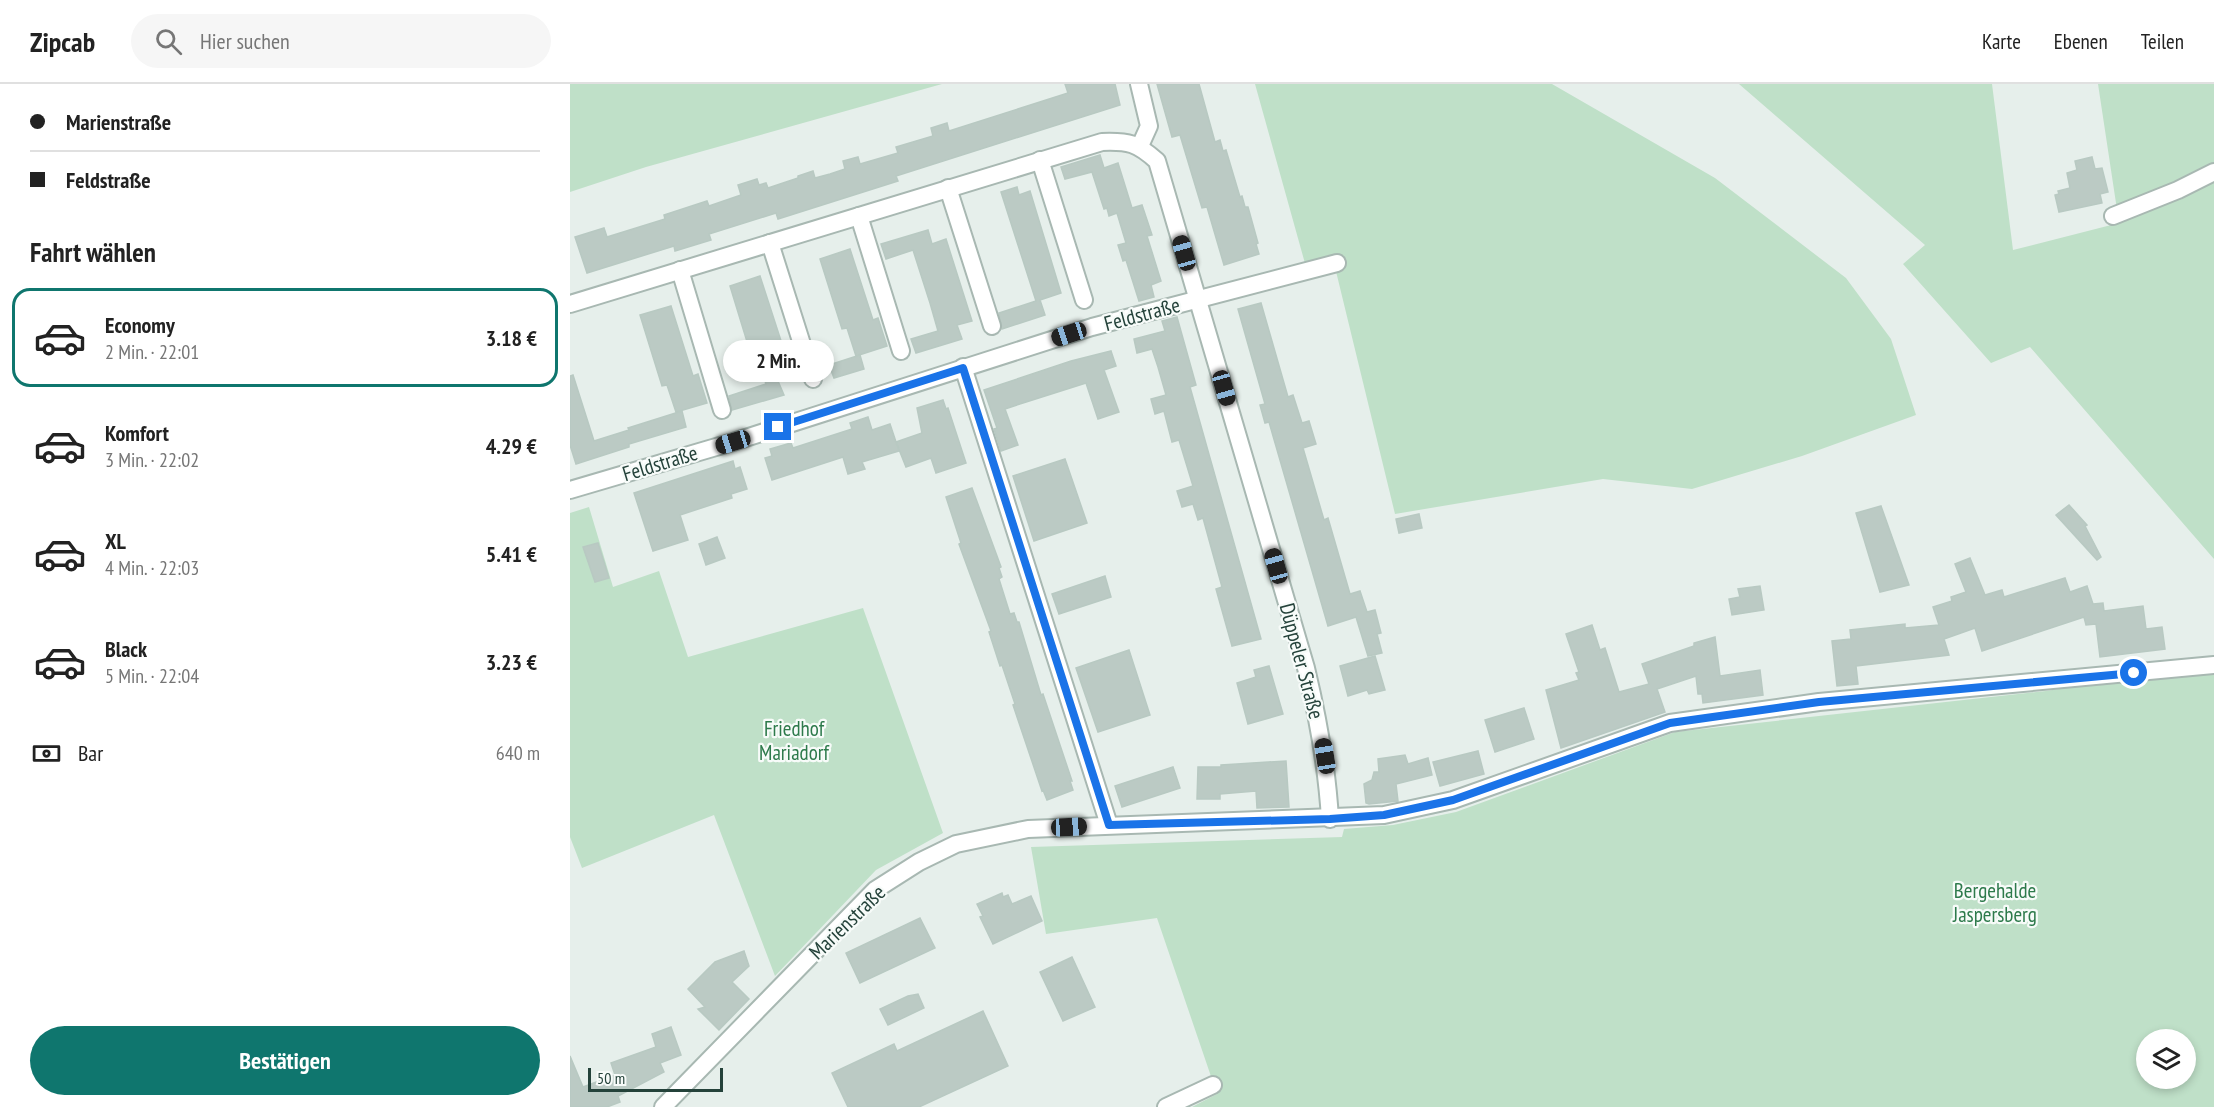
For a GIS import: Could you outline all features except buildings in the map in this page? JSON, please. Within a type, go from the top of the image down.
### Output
[{"type":"street","points":[[570,304],[1102,141],[1126,141],[1140,146],[1149,126],[1139,84]]},
{"type":"street","name":"Düppeler Straße","points":[[1140,146],[1157,161],[1306,668],[1328,773],[1330,819]]},
{"type":"street","points":[[1040,160],[1084,300]]},
{"type":"street","points":[[2113,216],[2178,190],[2214,172]]},
{"type":"street","points":[[948,188],[992,326]]},
{"type":"street","points":[[859,216],[901,351]]},
{"type":"street","points":[[770,243],[813,379]]},
{"type":"street","name":"Feldstraße","points":[[570,490],[733,442],[1092,327],[1337,263]]},
{"type":"street","points":[[681,270],[722,410]]},
{"type":"street","points":[[963,368],[1109,825]]},
{"type":"street","name":"Marienstraße","points":[[663,1107],[875,890],[919,862],[956,844],[1028,829],[1330,819],[1384,815],[1453,800],[1670,723],[1819,702],[2214,664]]},
{"type":"street","points":[[1166,1107],[1213,1085]]},
{"type":"green space","points":[[570,84],[942,84],[646,167],[570,192]]},
{"type":"green space","points":[[1255,84],[1552,84],[1715,178],[1846,278],[1891,339],[1916,415],[1802,456],[1692,489],[1603,479],[1395,514],[1333,259],[1306,267]]},
{"type":"green space","points":[[1739,84],[1992,84],[2013,250],[2119,223],[2098,84],[2214,84],[2214,559],[2030,347],[1991,363],[1903,264],[1925,245]]},
{"type":"green space","name":"Friedhof Mariadorf","points":[[589,507],[613,587],[659,571],[688,657],[863,608],[943,833],[876,870],[775,976],[714,815],[582,868],[570,837],[570,513]]},
{"type":"green space","name":"Bergehalde Jaspersberg","points":[[2214,671],[2214,1107],[1192,1107],[1217,1094],[1157,918],[1046,934],[1031,847],[1342,837],[1344,829],[1393,825],[1456,812],[1675,732],[2046,691],[2154,674]]},
{"type":"route","points":[[778,427],[963,368],[1109,825],[1330,819],[1384,815],[1453,800],[1670,723],[1819,702],[2134,673]]}]
